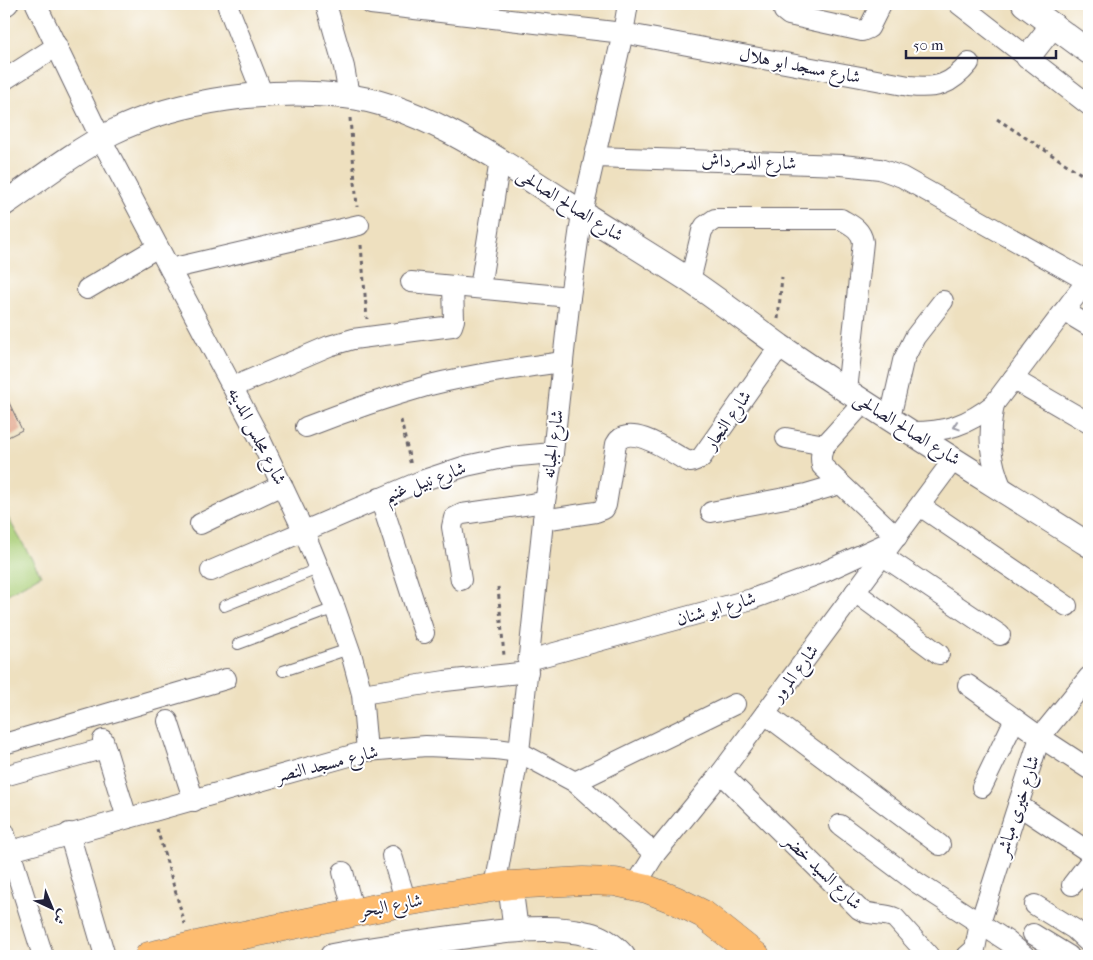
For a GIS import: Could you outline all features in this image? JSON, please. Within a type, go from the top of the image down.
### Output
[{"type":"main road","name":"شارع البحر","points":[[149,956],[192,946],[221,948],[354,912],[406,902],[503,886],[583,881],[615,882],[647,888],[703,914],[756,956]]},
{"type":"street","points":[[4,7],[8,4]]},
{"type":"street","name":"شارع مجلس المدينه","points":[[36,4],[101,139],[261,441],[320,568],[349,649],[362,694],[367,751]]},
{"type":"street","points":[[326,4],[344,67],[348,96]]},
{"type":"street","name":"شارع مسجد ابو هلال","points":[[370,4],[623,33],[928,88],[945,84],[960,74],[969,63]]},
{"type":"street","name":"شارع الجبانه","points":[[503,886],[529,666],[544,511],[553,453],[570,297],[582,212],[628,4]]},
{"type":"street","points":[[786,9],[814,12],[862,31],[869,28],[881,4]]},
{"type":"street","points":[[959,4],[1089,105]]},
{"type":"street","points":[[1024,4],[1089,52]]},
{"type":"street","points":[[228,7],[263,95]]},
{"type":"street","points":[[1028,57],[1052,25]]},
{"type":"street","points":[[4,80],[57,46]]},
{"type":"street","name":"شارع الصالح الصالحى","points":[[4,204],[80,151],[114,132],[188,105],[227,98],[314,93],[348,96],[376,102],[408,113],[454,134],[500,160],[690,281],[778,344],[856,396],[1089,545]]},
{"type":"street","name":"شارع الدمرداش","points":[[595,157],[880,169],[902,177],[1088,280]]},
{"type":"street","points":[[480,288],[500,160]]},
{"type":"street","points":[[690,281],[702,231],[715,219],[841,220],[854,226],[862,236],[863,242],[856,396],[821,451],[820,458],[822,466],[896,538]]},
{"type":"street","points":[[170,269],[359,224]]},
{"type":"street","points":[[87,289],[158,247]]},
{"type":"street","points":[[912,432],[930,432],[964,424],[980,416],[994,404],[1088,280]]},
{"type":"street","points":[[411,282],[570,297]]},
{"type":"street","points":[[233,387],[336,344],[377,335],[452,326],[454,320],[453,286]]},
{"type":"street","points":[[890,418],[902,361],[915,337],[943,301]]},
{"type":"street","points":[[1064,310],[1089,326]]},
{"type":"street","name":"شارع النجار","points":[[544,511],[596,512],[604,509],[616,444],[622,436],[627,435],[648,439],[691,462],[701,458],[778,344]]},
{"type":"street","points":[[306,427],[368,403],[432,385],[498,371],[563,362]]},
{"type":"street","points":[[1013,379],[1089,423]]},
{"type":"street","points":[[994,404],[989,439],[995,473],[1002,489]]},
{"type":"street","points":[[786,438],[825,445]]},
{"type":"street","name":"شارع نبيل غنيم","points":[[211,571],[380,498],[466,466],[508,457],[553,453]]},
{"type":"street","name":"شارع المرور","points":[[635,886],[655,854],[722,773],[954,459]]},
{"type":"street","points":[[711,512],[806,494],[840,484]]},
{"type":"street","points":[[200,524],[282,485]]},
{"type":"street","points":[[380,498],[424,633]]},
{"type":"street","points":[[920,506],[1068,606]]},
{"type":"street","points":[[461,580],[452,527],[454,518],[462,514],[544,511]]},
{"type":"street","name":"شارع ابو شنان","points":[[362,694],[506,674],[761,596],[824,572],[896,538]]},
{"type":"street","points":[[882,556],[1000,635]]},
{"type":"street","points":[[855,592],[939,654]]},
{"type":"street","points":[[1089,676],[1040,737],[1089,769]]},
{"type":"street","points":[[4,744],[226,679]]},
{"type":"street","name":"شارع خيرى مباشر","points":[[967,956],[975,949],[980,923],[1040,737],[968,685]]},
{"type":"street","points":[[575,782],[735,704]]},
{"type":"street","points":[[766,714],[940,845]]},
{"type":"street","points":[[982,787],[1015,719]]},
{"type":"street","points":[[168,721],[194,801]]},
{"type":"street","points":[[4,776],[104,744],[127,818]]},
{"type":"street","name":"شارع مسجد النصر","points":[[7,852],[68,833],[194,801],[367,751],[426,746],[496,749],[519,752],[575,782],[655,854]]},
{"type":"street","name":"شارع السيد خضر","points":[[722,773],[859,909],[873,915],[888,915],[896,918],[930,956]]},
{"type":"street","points":[[1018,806],[1088,850],[1072,885]]},
{"type":"street","points":[[840,825],[916,882],[1007,941],[1025,956]]},
{"type":"street","points":[[4,832],[7,852],[42,956]]},
{"type":"street","points":[[68,833],[105,956]]},
{"type":"street","points":[[392,856],[406,902]]},
{"type":"street","points":[[343,872],[354,912]]},
{"type":"street","points":[[503,886],[516,930]]},
{"type":"street","points":[[1035,905],[1074,929],[1089,943]]},
{"type":"street","points":[[332,956],[390,951],[516,930],[576,931],[590,934],[606,948],[623,956]]},
{"type":"street","points":[[1033,934],[1069,956]]},
{"type":"lane","points":[[224,606],[320,568]]},
{"type":"lane","points":[[238,644],[335,608]]},
{"type":"lane","points":[[283,671],[349,649]]},
{"type":"path","points":[[997,118],[1089,179]]},
{"type":"path","points":[[778,344],[782,277]]},
{"type":"path","points":[[401,420],[415,484]]},
{"type":"path","points":[[498,587],[506,674]]},
{"type":"path","points":[[151,812],[192,946]]},
{"type":"green space","points":[[4,511],[41,575],[4,596]]},
{"type":"building","points":[[4,392],[22,430],[4,439]]}]
